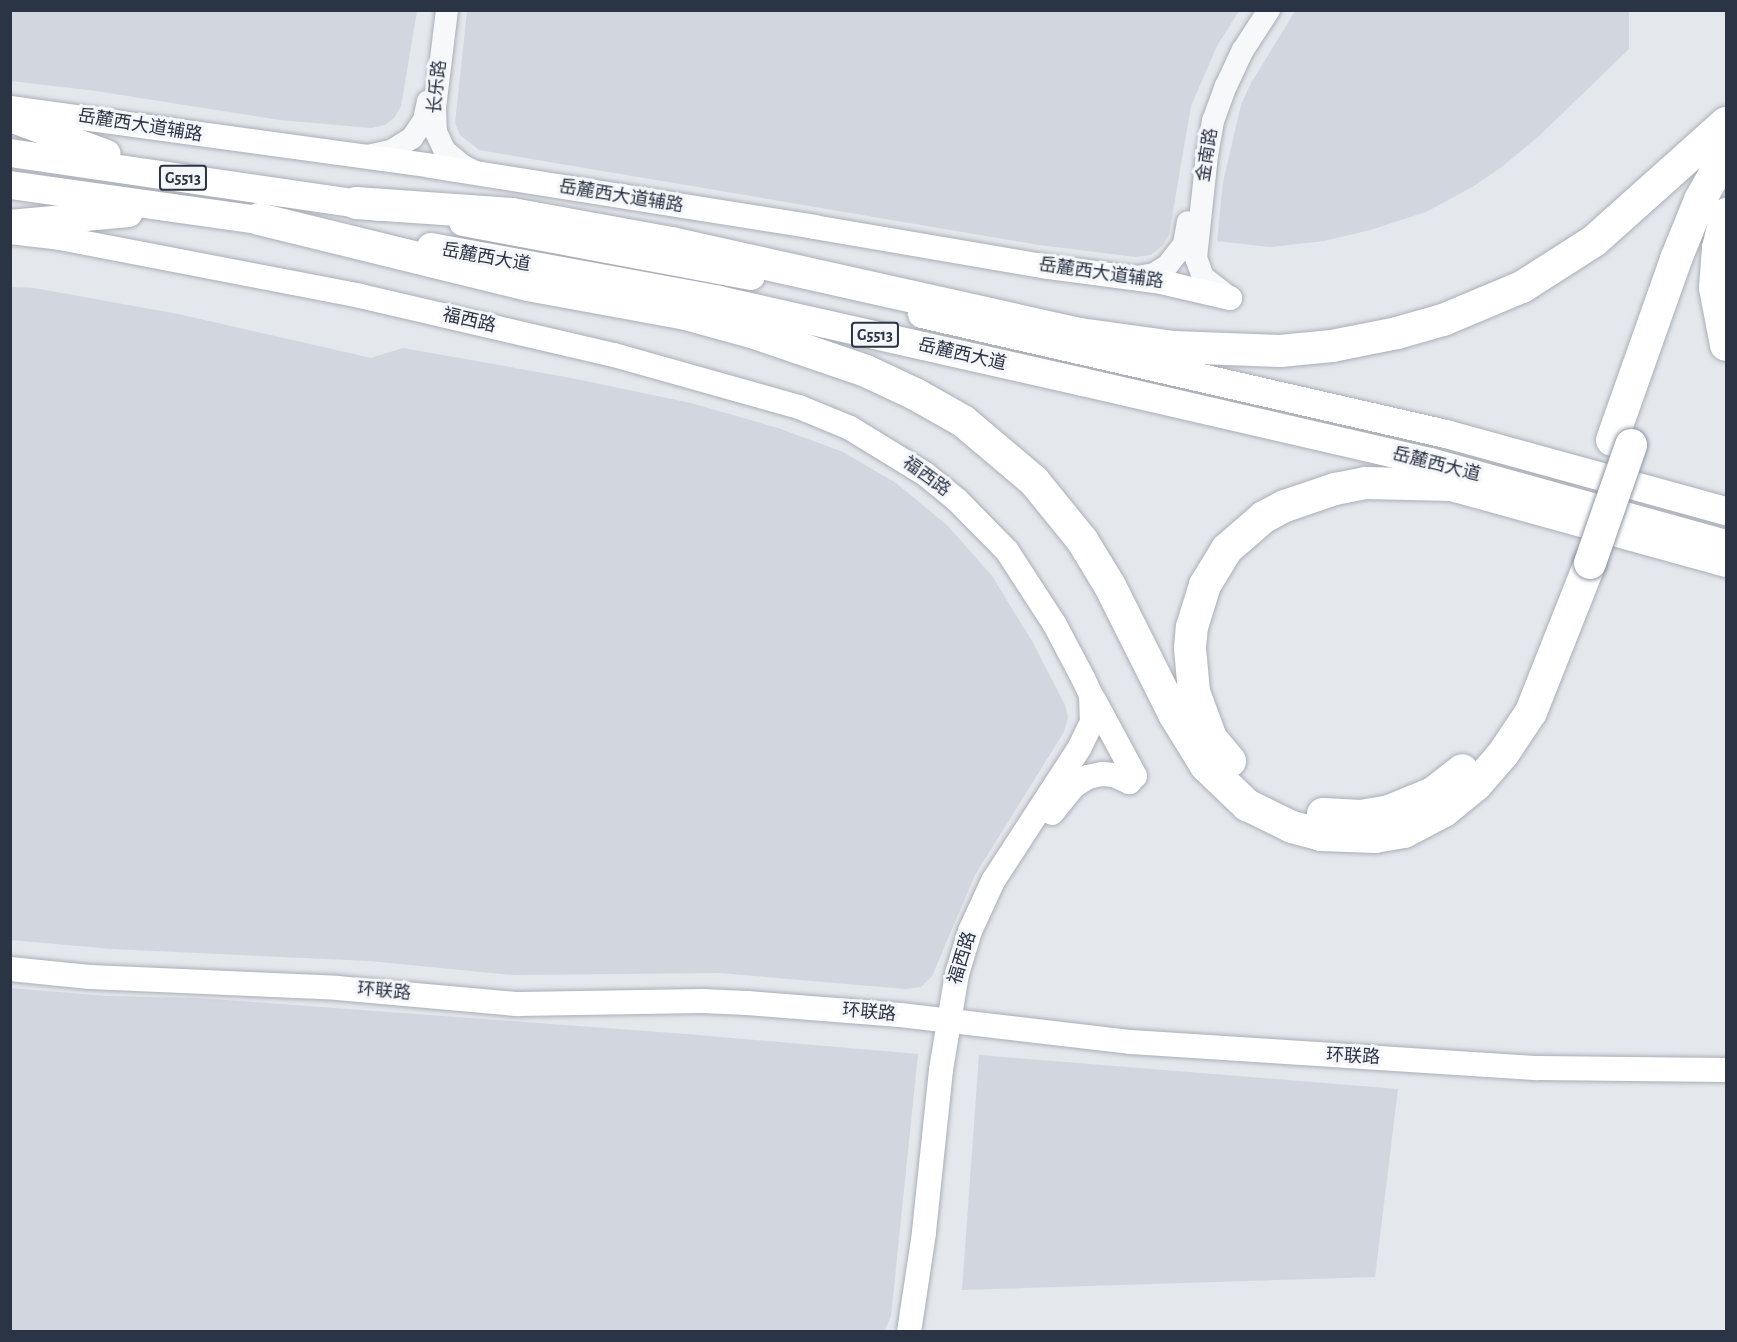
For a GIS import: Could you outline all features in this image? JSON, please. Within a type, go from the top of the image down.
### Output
[{"type":"highway","points":[[10,118],[165,176]]},
{"type":"highway","points":[[356,203],[512,214],[683,245],[1080,334],[1174,346],[1280,351],[1332,346],[1397,333],[1443,320],[1521,287],[1594,241],[1726,123]]},
{"type":"highway","name":"岳麓西大道","points":[[10,153],[356,203],[642,254],[857,298],[1446,434],[1726,512]]},
{"type":"highway","points":[[1622,442],[1676,259],[1700,200],[1726,154]]},
{"type":"highway","name":"岳麓西大道","points":[[10,185],[356,234],[719,300],[1430,462],[1726,544]]},
{"type":"highway","points":[[259,219],[528,285],[686,315],[754,333],[866,371],[915,394],[963,421],[1034,481],[1082,540],[1110,586],[1174,714],[1206,766],[1247,805],[1292,827],[1321,835],[1375,837],[1404,832],[1444,812],[1476,785],[1503,754],[1531,712],[1580,560],[1622,442],[1704,237],[1726,192]]},
{"type":"highway","points":[[10,224],[175,208]]},
{"type":"highway","points":[[1726,214],[1718,248],[1715,288],[1726,345]]},
{"type":"highway","points":[[1580,560],[1500,722],[1484,747],[1451,781],[1412,803],[1389,811],[1352,816],[1307,811],[1258,789],[1239,772],[1211,738],[1194,692],[1190,648],[1196,607],[1214,566],[1242,533],[1264,517],[1285,506],[1335,489],[1365,483],[1452,485],[1726,561]]},
{"type":"main road","name":"岳麓西大道辅路","points":[[10,108],[266,145],[362,156],[814,227],[1049,267],[1189,287],[1230,298]]},
{"type":"main road","name":"福西路","points":[[10,232],[60,238],[207,265],[491,326],[734,388],[799,407],[850,428],[925,474],[957,500],[1007,551],[1056,625],[1091,695],[1092,722],[1086,737],[993,881],[970,931],[955,1017],[909,1332]]},
{"type":"main road","points":[[924,1332],[938,1242],[955,1017],[983,939],[1003,891],[1031,841],[1074,786],[1088,777],[1102,774],[1114,775],[1129,782],[1136,776],[1091,695]]},
{"type":"main road","name":"环联路","points":[[10,955],[240,967],[536,990],[658,986],[738,988],[894,1002],[955,1017],[1091,1040],[1538,1068],[1726,1070]]},
{"type":"main road","name":"环联路","points":[[10,969],[140,980],[304,986],[518,1004],[702,1001],[1568,1053],[1726,1056]]},
{"type":"street","name":"长乐路","points":[[362,156],[381,154],[402,146],[419,130],[424,120],[440,10]]},
{"type":"street","name":"长乐路","points":[[447,10],[435,108],[436,132],[439,142],[454,160],[483,175]]},
{"type":"street","name":"金南路","points":[[1130,278],[1159,271],[1174,258],[1184,243],[1197,155],[1206,116],[1227,62],[1258,10]]},
{"type":"street","name":"金南路","points":[[1230,298],[1203,276],[1196,258],[1207,155],[1213,121],[1229,77],[1243,50],[1269,10]]},
{"type":"shaded area","points":[[467,10],[1239,11],[1217,46],[1191,106],[1169,235],[1163,245],[1151,255],[1136,257],[1039,245],[479,150],[460,135],[455,123]]},
{"type":"shaded area","points":[[10,11],[417,11],[401,106],[395,117],[385,125],[371,128],[280,120],[96,91],[11,81]]},
{"type":"shaded area","points":[[1295,11],[1629,11],[1629,49],[1539,136],[1503,166],[1474,186],[1426,212],[1370,230],[1324,241],[1270,247],[1217,241],[1223,182],[1241,105],[1251,83]]},
{"type":"shaded area","points":[[10,287],[34,288],[178,314],[371,358],[403,348],[571,378],[691,403],[778,428],[843,452],[896,483],[948,526],[992,576],[1032,641],[1065,705],[1068,717],[1064,732],[975,875],[932,976],[921,987],[905,989],[720,973],[513,975],[369,961],[112,949],[11,940]]},
{"type":"shaded area","points":[[11,988],[106,996],[199,998],[686,1034],[918,1054],[891,1316],[884,1332],[11,1331]]},
{"type":"shaded area","points":[[979,1055],[1398,1089],[1375,1277],[962,1290]]}]
